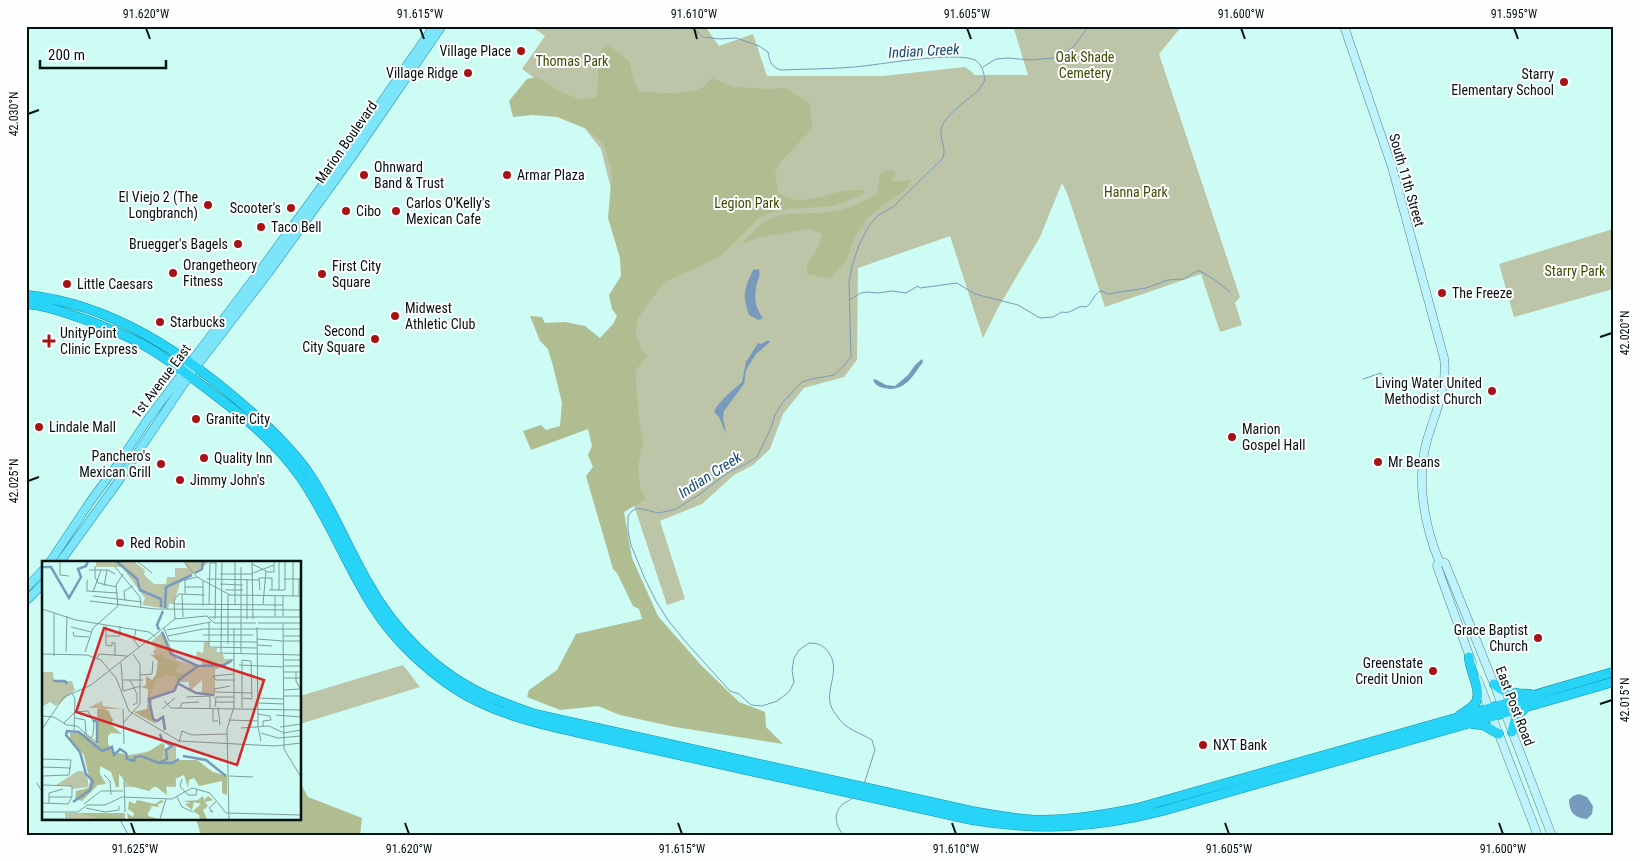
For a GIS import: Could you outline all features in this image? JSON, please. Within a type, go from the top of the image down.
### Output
[{"type":"highway","points":[[26,295],[69,302],[117,319],[147,334],[194,365],[248,409],[289,449],[308,473],[326,501],[366,580],[387,613],[420,650],[460,681],[484,695],[534,714],[811,780],[1004,825],[1061,827],[1103,824],[1162,810],[1468,724],[1535,695],[1613,672]]},
{"type":"highway","points":[[26,304],[64,312],[141,343],[187,374],[260,431],[301,477],[319,506],[359,585],[392,634],[427,667],[464,694],[478,702],[532,721],[811,780]]},
{"type":"highway","points":[[1456,718],[1476,702],[1478,695],[1469,657]]},
{"type":"highway","points":[[1503,709],[1525,708],[1613,682]]},
{"type":"highway","points":[[1494,684],[1499,688],[1512,692],[1535,695]]},
{"type":"highway","points":[[1512,732],[1518,713],[1525,708]]},
{"type":"highway","points":[[904,801],[1035,820],[1102,815],[1145,806],[1456,718],[1491,713]]},
{"type":"highway","points":[[1468,724],[1483,726],[1499,734]]},
{"type":"main road","name":"Marion Boulevard","points":[[265,270],[434,26]]},
{"type":"main road","name":"Marion Boulevard","points":[[265,270],[357,150],[442,26]]},
{"type":"main road","name":"South 11th Street","points":[[1344,26],[1392,167],[1440,343]]},
{"type":"main road","name":"1st Avenue East","points":[[51,561],[148,419],[187,374],[265,270]]},
{"type":"main road","name":"East Post Road","points":[[1440,343],[1445,370],[1444,383],[1427,443],[1422,474],[1422,495],[1426,517],[1439,561],[1437,566],[1469,657],[1538,836]]},
{"type":"main road","name":"1st Avenue East","points":[[61,561],[120,480],[187,374]]},
{"type":"main road","name":"East Post Road","points":[[1439,561],[1445,564],[1494,684],[1552,836]]},
{"type":"main road","points":[[26,588],[42,571]]},
{"type":"main road","points":[[26,601],[42,585]]},
{"type":"green space","name":"Legion Park","points":[[530,26],[705,26],[719,46],[753,34],[767,76],[883,76],[965,67],[974,75],[1028,75],[1013,26],[1182,26],[1159,54],[1240,297],[1235,303],[1242,325],[1220,332],[1201,274],[1105,307],[1062,183],[1040,237],[998,308],[983,338],[950,236],[858,268],[857,360],[844,377],[804,388],[783,414],[770,449],[753,465],[734,475],[702,504],[660,521],[685,599],[667,605],[587,364],[635,295],[629,261],[601,149],[565,100],[522,69],[545,36]]},
{"type":"green space","points":[[607,44],[629,61],[634,81],[639,91],[690,92],[703,87],[712,78],[733,87],[786,88],[810,104],[812,129],[781,161],[775,172],[778,193],[797,201],[842,191],[865,190],[862,195],[833,206],[789,209],[772,212],[760,217],[722,255],[664,282],[638,318],[635,335],[642,350],[648,356],[635,371],[643,442],[638,466],[640,488],[646,499],[624,512],[632,558],[658,616],[701,665],[739,702],[765,712],[766,727],[783,744],[675,727],[620,715],[598,706],[560,710],[527,697],[529,690],[557,670],[576,634],[642,619],[639,609],[633,606],[617,573],[613,569],[586,476],[593,467],[588,455],[592,446],[588,429],[531,450],[523,431],[541,425],[546,430],[560,426],[562,403],[548,349],[540,341],[530,316],[542,317],[545,323],[565,322],[585,326],[600,338],[613,324],[617,316],[612,309],[609,295],[621,276],[620,258],[608,218],[612,173],[604,144],[587,129],[557,117],[532,115],[513,117],[509,101],[527,79],[537,77],[559,91],[581,100],[596,97],[599,57]]},
{"type":"green space","points":[[887,170],[896,171],[891,182],[912,180],[905,190],[868,218],[855,237],[845,263],[829,279],[807,274],[807,264],[818,248],[822,234],[809,229],[762,237],[741,244],[760,225],[774,217],[836,211],[866,200],[877,194],[880,175]]},
{"type":"green space","name":"Starry Park","points":[[1613,229],[1613,289],[1514,317],[1499,264]]},
{"type":"green space","points":[[403,665],[420,687],[301,724],[301,696]]},
{"type":"green space","points":[[301,784],[308,797],[362,818],[360,836],[201,836],[197,820],[301,820]]},
{"type":"water","points":[[759,269],[760,275],[755,300],[763,318],[758,320],[749,315],[745,302],[745,292],[753,270]]},
{"type":"water","points":[[768,340],[770,342],[756,354],[746,370],[744,384],[724,411],[723,417],[726,434],[719,417],[714,412],[727,395],[742,382],[746,362],[758,343],[761,344]]},
{"type":"water","points":[[922,359],[923,362],[906,384],[890,389],[878,386],[873,380],[895,386]]},
{"type":"water","points":[[1579,794],[1587,797],[1593,806],[1592,814],[1587,819],[1576,816],[1570,808],[1569,800]]},
{"type":"waterway","name":"Indian Creek","points":[[690,26],[703,37],[736,38],[759,46],[768,52],[773,66],[781,70],[854,67],[916,59],[951,57],[975,60],[981,66],[984,74],[985,80],[979,90],[944,122],[941,131],[944,150],[943,158],[893,207],[878,215],[868,227],[859,245],[849,283],[851,357],[834,375],[802,382],[783,402],[775,415],[757,457],[727,473],[700,494],[676,509],[659,513],[637,508],[628,516],[628,531],[631,545],[656,601],[684,640],[730,691],[739,694],[751,705],[762,706],[777,701],[789,692],[794,682],[792,671],[794,658],[799,650],[809,643],[815,643],[827,650],[834,666],[830,693],[832,709],[844,725],[872,740],[875,750],[864,784]]},
{"type":"waterway","points":[[983,67],[996,59],[1030,60],[1063,55],[1074,46],[1089,26]]},
{"type":"waterway","points":[[849,300],[861,293],[892,291],[906,293],[918,286],[920,288],[957,283],[975,294],[1018,305],[1040,318],[1053,317],[1062,312],[1066,313],[1083,306],[1086,307],[1101,291],[1108,294],[1146,288],[1168,280],[1184,279],[1197,271],[1215,280],[1230,292]]},
{"type":"waterway","points":[[1363,379],[1381,373],[1388,390]]},
{"type":"waterway","points":[[37,783],[42,790]]},
{"type":"waterway","name":"Indian Creek","points":[[844,836],[839,829],[836,818],[838,810],[854,797]]},
{"type":"waterway","points":[[120,820],[129,836]]},
{"type":"place","name":"Village Place","points":[[521,51]]},
{"type":"place","name":"Village Ridge","points":[[468,73]]},
{"type":"place","name":"Starry Elementary School","points":[[1564,82]]},
{"type":"place","name":"Ohnward Band & Trust","points":[[364,175]]},
{"type":"place","name":"Armar Plaza","points":[[507,175]]},
{"type":"place","name":"El Viejo 2 (The Longbranch)","points":[[208,205]]},
{"type":"place","name":"Scooter's","points":[[291,208]]},
{"type":"place","name":"Cibo","points":[[346,211]]},
{"type":"place","name":"Carlos O'Kelly's Mexican Cafe","points":[[396,211]]},
{"type":"place","name":"Taco Bell","points":[[261,227]]},
{"type":"place","name":"Bruegger's Bagels","points":[[238,244]]},
{"type":"place","name":"Orangetheory Fitness","points":[[173,273]]},
{"type":"place","name":"First City Square","points":[[322,274]]},
{"type":"place","name":"Little Caesars","points":[[67,284]]},
{"type":"place","name":"The Freeze","points":[[1442,293]]},
{"type":"place","name":"Midwest Athletic Club","points":[[395,316]]},
{"type":"place","name":"Starbucks","points":[[160,322]]},
{"type":"place","name":"Second City Square","points":[[375,339]]},
{"type":"place","name":"UnityPoint Clinic Express","points":[[49,341]]},
{"type":"place","name":"Living Water United Methodist Church","points":[[1492,391]]},
{"type":"place","name":"Granite City","points":[[196,419]]},
{"type":"place","name":"Lindale Mall","points":[[39,427]]},
{"type":"place","name":"Marion Gospel Hall","points":[[1232,437]]},
{"type":"place","name":"Quality Inn","points":[[204,458]]},
{"type":"place","name":"Mr Beans","points":[[1378,462]]},
{"type":"place","name":"Panchero's Mexican Grill","points":[[161,464]]},
{"type":"place","name":"Jimmy John's","points":[[180,480]]},
{"type":"place","name":"Red Robin","points":[[120,543]]},
{"type":"place","name":"Grace Baptist Church","points":[[1538,638]]},
{"type":"place","name":"Greenstate Credit Union","points":[[1433,671]]},
{"type":"place","name":"NXT Bank","points":[[1203,745]]},
{"type":"park label","name":"Thomas Park","points":[[572,61]]},
{"type":"park label","name":"Oak Shade Cemetery","points":[[1085,66]]},
{"type":"park label","name":"Hanna Park","points":[[1136,192]]}]
